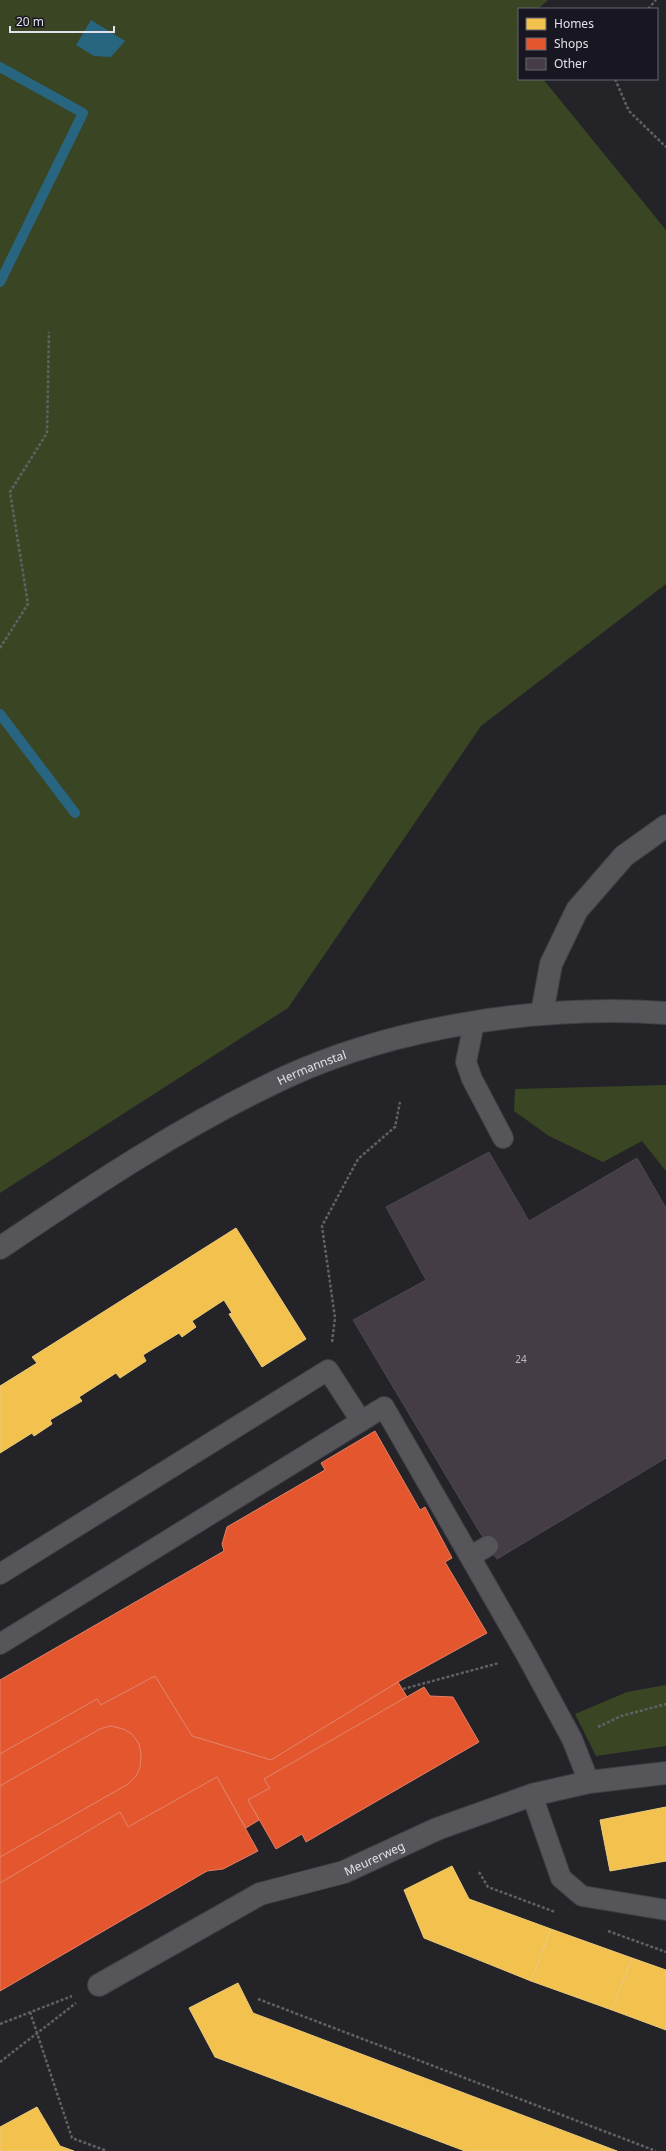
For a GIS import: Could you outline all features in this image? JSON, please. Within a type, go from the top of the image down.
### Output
[{"type":"street","points":[[542,1013],[551,964],[578,910],[624,856],[666,826]]},
{"type":"street","name":"Hermannstal","points":[[0,1248],[187,1128],[288,1076],[358,1050],[418,1034],[512,1016],[542,1013],[666,1013]]},
{"type":"street","name":"Meurerweg","points":[[99,1985],[260,1894],[344,1872],[437,1829],[532,1795],[589,1782],[666,1773]]},
{"type":"lane","points":[[474,1023],[466,1062],[472,1079],[503,1138]]},
{"type":"lane","points":[[0,1574],[328,1370],[361,1420]]},
{"type":"lane","points":[[0,1644],[384,1407],[479,1551],[527,1656],[572,1739],[589,1782]]},
{"type":"lane","points":[[532,1795],[562,1878],[582,1896],[666,1910]]},
{"type":"path","points":[[649,8],[656,0]]},
{"type":"path","points":[[615,80],[629,111],[666,147]]},
{"type":"path","points":[[0,648],[28,604],[10,492],[47,433],[49,332]]},
{"type":"path","points":[[328,1370],[335,1318],[322,1226],[358,1159],[395,1127],[400,1102]]},
{"type":"path","points":[[402,1689],[527,1656]]},
{"type":"path","points":[[572,1739],[621,1716],[666,1704]]},
{"type":"path","points":[[0,2024],[99,1985]]},
{"type":"path","points":[[0,2062],[99,1985]]},
{"type":"path","points":[[258,1999],[656,2151]]},
{"type":"path","points":[[30,2012],[72,2138],[107,2151]]},
{"type":"green space","points":[[0,0],[548,0],[539,8],[518,8],[518,80],[544,80],[666,230],[666,584],[481,726],[288,1008],[0,1193]]},
{"type":"green space","points":[[666,1085],[666,1171],[642,1141],[603,1162],[549,1136],[514,1111],[515,1089]]},
{"type":"green space","points":[[666,1685],[666,1746],[596,1756],[575,1714],[627,1692]]},
{"type":"water","points":[[91,20],[125,41],[111,57],[94,56],[76,45]]},
{"type":"building: Homes","points":[[236,1228],[306,1339],[262,1367],[229,1314],[232,1313],[224,1300],[192,1321],[196,1327],[182,1337],[179,1333],[143,1355],[146,1361],[120,1378],[116,1373],[79,1397],[82,1401],[50,1420],[52,1424],[34,1436],[32,1433],[0,1453],[0,1386],[37,1363],[32,1357]]},
{"type":"building: Homes","points":[[666,1807],[666,1861],[610,1871],[600,1820]]},
{"type":"building: Homes","points":[[452,1866],[469,1899],[551,1929],[531,1981],[424,1938],[404,1890]]},
{"type":"building: Homes","points":[[551,1929],[632,1958],[612,2010],[531,1981]]},
{"type":"building: Homes","points":[[632,1958],[666,1970],[666,2030],[612,2010]]},
{"type":"building: Homes","points":[[238,1983],[253,2013],[617,2151],[465,2151],[215,2057],[189,2008]]},
{"type":"building: Homes","points":[[37,2107],[60,2146],[74,2151],[0,2151],[0,2127]]},
{"type":"building: Shops","points":[[375,1431],[420,1510],[425,1507],[452,1558],[445,1562],[487,1633],[398,1682],[271,1760],[192,1736],[155,1676],[101,1705],[97,1699],[0,1754],[0,1680],[224,1551],[222,1544],[227,1527],[325,1470],[321,1463]]},
{"type":"building: Shops","points":[[155,1676],[192,1736],[271,1760],[398,1682],[407,1697],[264,1779],[270,1788],[248,1800],[259,1820],[246,1828],[217,1777],[128,1827],[120,1812],[0,1883],[0,1857],[128,1784],[136,1776],[140,1767],[141,1755],[139,1744],[132,1734],[123,1729],[111,1726],[100,1729],[0,1786],[0,1754],[97,1699],[101,1705]]},
{"type":"building: Shops","points":[[424,1687],[430,1696],[453,1697],[479,1742],[306,1842],[302,1834],[276,1849],[248,1800],[270,1788],[264,1779]]},
{"type":"building: Shops","points":[[111,1726],[123,1729],[132,1734],[139,1744],[141,1755],[140,1767],[136,1776],[128,1784],[0,1857],[0,1786],[100,1729]]},
{"type":"building: Shops","points":[[217,1777],[258,1851],[223,1869],[207,1871],[0,1991],[0,1883],[120,1812],[128,1827]]},
{"type":"building: Other","points":[[489,1152],[529,1221],[637,1158],[666,1208],[666,1458],[497,1559],[353,1320],[426,1280],[386,1207]]},
{"type":"waterway","points":[[0,67],[83,113],[0,282]]},
{"type":"waterway","points":[[0,714],[75,813]]}]
